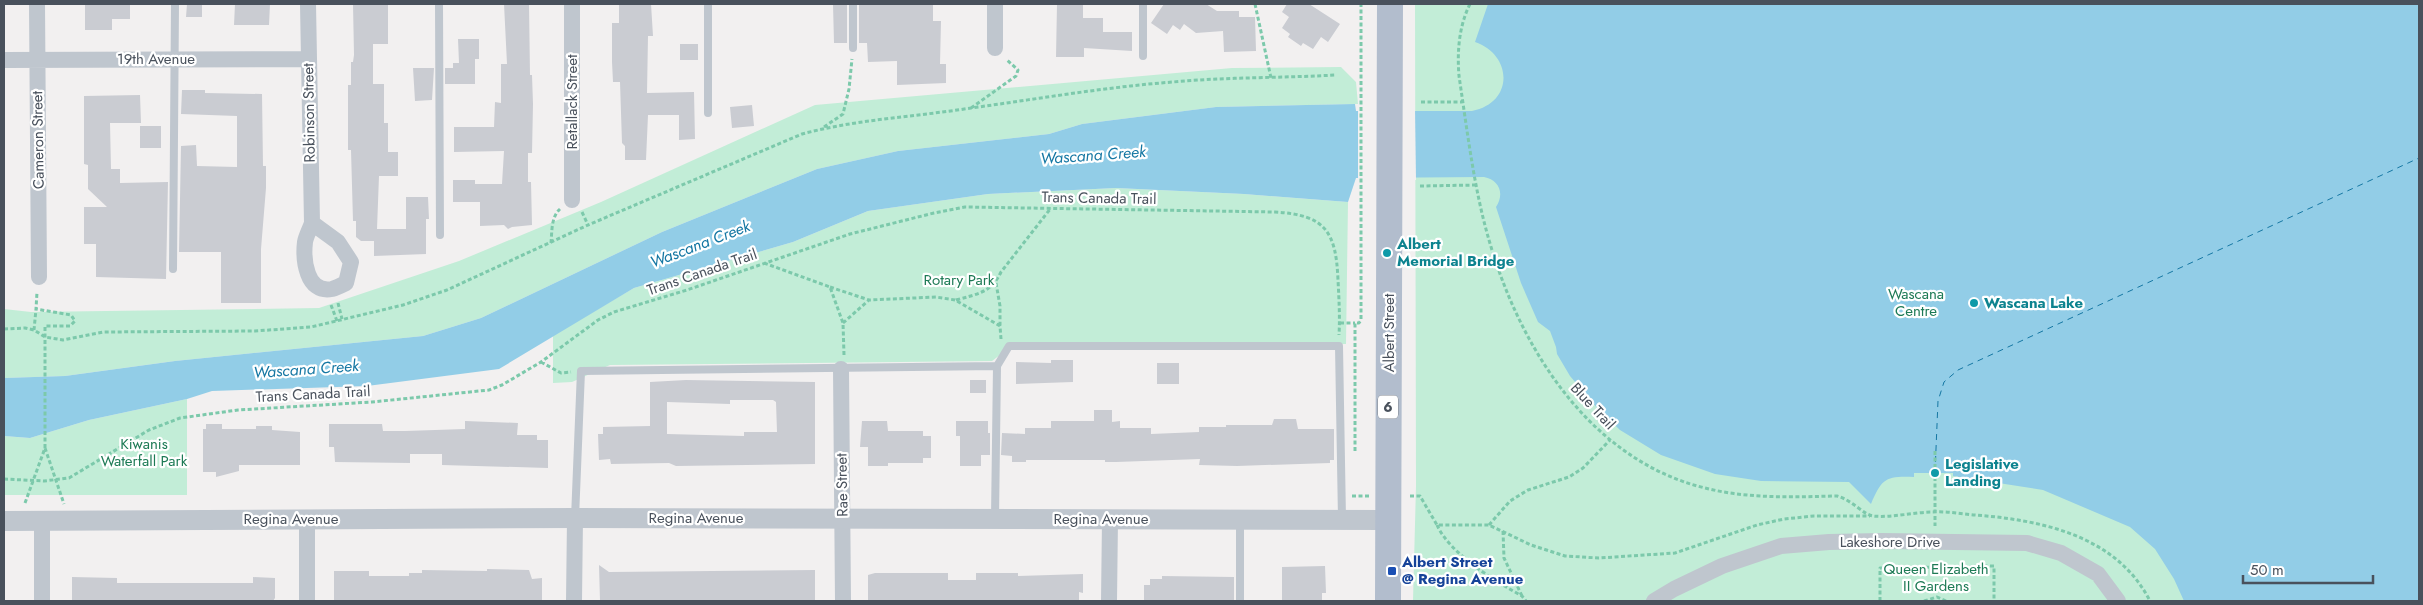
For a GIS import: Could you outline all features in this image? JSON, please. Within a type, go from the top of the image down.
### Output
[{"type":"main road","name":"Albert Street","points":[[1388,601],[1390,4]]},
{"type":"street","name":"Cameron Street","points":[[37,4],[39,276]]},
{"type":"street","name":"Robinson Street","points":[[308,4],[312,223]]},
{"type":"street","name":"Retallack Street","points":[[572,4],[572,200]]},
{"type":"street","points":[[995,4],[995,48]]},
{"type":"street","name":"19th Avenue","points":[[4,60],[308,59]]},
{"type":"street","name":"Rae Street","points":[[841,369],[843,601]]},
{"type":"street","points":[[307,518],[307,601]]},
{"type":"street","name":"Regina Avenue","points":[[23,521],[307,518],[1387,520]]},
{"type":"street","points":[[574,601],[575,518]]},
{"type":"street","points":[[1109,601],[1110,519]]},
{"type":"street","points":[[23,521],[42,601]]},
{"type":"street","name":"Lakeshore Drive","points":[[1654,601],[1674,589],[1722,566],[1780,546],[1829,542],[1935,541],[2027,544],[2061,553],[2098,574],[2118,601]]},
{"type":"lane","points":[[173,269],[174,4]]},
{"type":"lane","points":[[439,4],[440,235]]},
{"type":"lane","points":[[708,4],[708,113]]},
{"type":"lane","points":[[853,4],[853,48]]},
{"type":"lane","points":[[1143,4],[1143,56]]},
{"type":"lane","points":[[995,519],[997,366],[1010,346],[1339,346],[1342,519]]},
{"type":"lane","points":[[575,518],[581,371],[997,366]]},
{"type":"lane","points":[[1240,519],[1240,601]]},
{"type":"path","points":[[1256,4],[1271,78]]},
{"type":"path","points":[[1355,456],[1357,323],[1360,320],[1361,4]]},
{"type":"path","name":"Blue Trail","points":[[1470,4],[1460,35],[1458,59],[1464,104],[1489,241],[1527,332],[1557,383],[1576,409],[1610,440],[1643,462],[1703,488],[1763,497],[1837,496],[1848,499],[1871,516]]},
{"type":"path","points":[[821,129],[842,114],[849,89],[853,48]]},
{"type":"path","points":[[970,108],[1016,76],[1018,70],[995,48]]},
{"type":"path","points":[[4,329],[25,328],[34,330],[45,337],[63,340],[103,332],[255,331],[311,327],[404,305],[447,290],[588,225],[802,134],[821,129],[896,116],[970,108],[1099,89],[1174,82],[1336,75]]},
{"type":"path","points":[[1421,102],[1464,104]]},
{"type":"path","points":[[1420,186],[1478,185]]},
{"type":"path","points":[[551,243],[552,224],[556,213],[572,200]]},
{"type":"path","name":"Trans Canada Trail","points":[[4,479],[33,481],[70,478],[149,430],[180,418],[238,410],[382,401],[489,390],[502,385],[541,362],[598,320],[614,312],[687,290],[867,229],[965,207],[1275,212],[1297,213],[1313,218],[1330,233],[1335,244],[1340,323],[1339,336]]},
{"type":"path","points":[[955,300],[988,290],[996,284],[1007,264],[1051,208]]},
{"type":"path","points":[[584,218],[588,225]]},
{"type":"path","points":[[763,263],[869,300],[936,297],[955,300],[1000,326]]},
{"type":"path","points":[[34,330],[39,276]]},
{"type":"path","points":[[996,284],[1000,306],[1001,346],[1010,346]]},
{"type":"path","points":[[830,287],[843,323],[844,363],[841,369]]},
{"type":"path","points":[[843,323],[869,300]]},
{"type":"path","points":[[23,521],[26,500],[45,448],[45,326],[70,326],[75,321],[71,315],[36,309]]},
{"type":"path","points":[[333,312],[337,321]]},
{"type":"path","points":[[1340,323],[1357,323]]},
{"type":"path","points":[[541,362],[561,372],[581,371]]},
{"type":"path","points":[[1489,525],[1510,501],[1528,490],[1569,477],[1583,468],[1610,440]]},
{"type":"path","points":[[45,448],[70,521]]},
{"type":"path","points":[[1935,451],[1935,567]]},
{"type":"path","points":[[1420,496],[1437,526],[1451,545],[1484,575],[1522,596]]},
{"type":"path","points":[[1437,526],[1489,525],[1531,545],[1565,556],[1599,558],[1644,557],[1675,553],[1739,530],[1784,518],[1936,512],[1997,516]]},
{"type":"path","points":[[1503,531],[1504,558],[1526,601]]},
{"type":"path","points":[[1880,601],[1880,568],[1994,566],[1994,601]]},
{"type":"path","points":[[1924,601],[1937,598],[1946,601]]},
{"type":"green space","name":"Wascana Lake","points":[[1415,4],[2419,4],[2419,601],[1413,601],[1416,486]]},
{"type":"green space","points":[[1341,67],[1356,82],[1358,104],[1216,107],[1082,124],[1049,134],[898,151],[817,169],[662,232],[481,318],[423,336],[175,361],[65,376],[4,378],[4,309],[31,312],[319,308],[459,261],[601,202],[815,105],[1232,68]]},
{"type":"green space","name":"Rotary Park","points":[[1116,188],[1244,194],[1348,202],[1346,344],[1017,342],[992,361],[610,365],[572,382],[553,383],[553,335],[634,288],[793,242],[868,211],[988,194]]},
{"type":"green space","name":"Kiwanis Waterfall Park","points":[[187,399],[187,495],[4,495],[4,436],[30,438],[89,420]]},
{"type":"water","name":"Wascana Lake","points":[[1488,4],[2419,4],[2419,601],[2184,601],[2174,579],[2155,549],[2130,527],[2043,490],[1953,476],[1953,473],[1914,473],[1914,477],[1897,477],[1886,480],[1878,489],[1871,504],[1849,482],[1761,481],[1715,474],[1661,455],[1620,430],[1598,409],[1570,376],[1557,354],[1550,331],[1538,322],[1521,283],[1496,207],[1500,197],[1499,188],[1493,181],[1484,177],[1356,178],[1348,202],[1244,194],[1116,188],[988,194],[868,211],[793,242],[634,288],[499,369],[367,386],[212,391],[187,399],[89,420],[30,438],[4,436],[4,378],[65,376],[175,361],[423,336],[481,318],[662,232],[817,169],[898,151],[1049,134],[1082,124],[1216,107],[1355,104],[1356,111],[1472,111],[1486,106],[1496,99],[1504,78],[1502,67],[1496,57],[1488,48],[1475,42]]},
{"type":"pier","points":[[1415,108],[1416,180],[1358,181],[1358,109]]},
{"type":"building","points":[[85,4],[130,4],[130,19],[112,19],[112,30],[85,30]]},
{"type":"building","points":[[187,4],[202,4],[202,17],[186,17]]},
{"type":"building","points":[[235,4],[270,4],[269,25],[234,25]]},
{"type":"building","points":[[353,4],[388,4],[388,44],[373,44],[373,84],[384,84],[384,123],[388,123],[388,152],[398,152],[398,176],[379,176],[377,229],[406,229],[406,197],[428,197],[429,219],[426,219],[426,254],[374,256],[374,241],[361,241],[356,237],[356,221],[353,221],[351,150],[348,150],[348,85],[351,85],[351,62],[353,62],[354,55]]},
{"type":"building","points":[[504,4],[529,4],[530,75],[532,75],[533,104],[532,153],[528,153],[528,182],[531,182],[532,225],[508,229],[504,225],[480,226],[480,202],[453,202],[453,180],[475,180],[475,184],[502,184],[504,151],[454,152],[454,127],[494,127],[495,102],[501,103],[501,64],[507,64]]},
{"type":"building","points":[[619,4],[651,4],[653,36],[648,36],[647,93],[694,92],[695,139],[679,140],[679,115],[648,115],[646,160],[625,160],[625,146],[622,143],[620,82],[613,82],[612,62],[612,23],[619,23]]},
{"type":"building","points":[[833,4],[847,4],[847,43],[834,43]]},
{"type":"building","points":[[859,4],[933,4],[933,21],[941,21],[940,64],[946,64],[946,83],[897,85],[897,61],[868,62],[867,43],[859,43]]},
{"type":"building","points":[[1057,4],[1083,4],[1083,18],[1103,18],[1103,32],[1132,32],[1132,51],[1084,48],[1084,57],[1056,57]]},
{"type":"building","points":[[1164,4],[1206,4],[1217,11],[1239,11],[1239,17],[1255,17],[1256,51],[1224,52],[1223,31],[1196,33],[1184,24],[1180,30],[1173,25],[1167,34],[1151,23]]},
{"type":"building","points":[[1287,4],[1309,4],[1340,24],[1328,42],[1321,37],[1313,49],[1303,43],[1301,46],[1288,37],[1290,34],[1282,28],[1289,17],[1282,12]]},
{"type":"building","points":[[458,39],[479,39],[479,59],[475,59],[475,84],[445,84],[445,68],[453,68],[453,63],[459,63]]},
{"type":"building","points":[[680,44],[698,44],[698,60],[680,60]]},
{"type":"building","points":[[413,68],[434,68],[432,100],[415,101]]},
{"type":"building","points":[[182,90],[205,90],[205,93],[262,94],[263,166],[266,166],[266,188],[261,249],[261,303],[221,303],[221,252],[179,252],[181,146],[196,145],[197,166],[237,167],[237,116],[181,114]]},
{"type":"building","points":[[140,95],[141,123],[110,123],[111,169],[120,169],[120,183],[168,182],[166,279],[96,277],[96,244],[84,244],[84,207],[107,207],[88,189],[88,165],[84,164],[84,96]]},
{"type":"building","points":[[752,105],[754,126],[732,128],[730,107]]},
{"type":"building","points":[[140,126],[161,126],[161,148],[140,148]]},
{"type":"building","points":[[1051,360],[1073,360],[1073,382],[1016,384],[1016,362],[1051,363]]},
{"type":"building","points":[[1157,363],[1179,363],[1179,384],[1157,384]]},
{"type":"building","points":[[686,380],[815,382],[815,464],[676,466],[669,463],[611,464],[610,459],[599,460],[598,434],[603,434],[603,427],[650,426],[650,382]],"holes":[[[730,400],[773,400],[776,402],[777,432],[744,432],[744,436],[667,434],[667,402],[730,404]]]},
{"type":"building","points":[[970,380],[986,380],[986,393],[970,393]]},
{"type":"building","points":[[1094,410],[1112,410],[1112,422],[1120,421],[1120,428],[1151,428],[1151,434],[1199,432],[1199,427],[1272,425],[1274,419],[1296,419],[1298,429],[1334,429],[1334,460],[1330,460],[1330,463],[1237,466],[1199,465],[1200,459],[1116,462],[1105,462],[1105,460],[1026,460],[1026,462],[1012,462],[1012,456],[1001,455],[1002,433],[1025,434],[1025,428],[1051,428],[1051,421],[1094,421]]},
{"type":"building","points":[[465,421],[518,423],[517,435],[537,435],[537,440],[548,440],[548,468],[442,465],[442,454],[410,454],[410,463],[335,462],[334,447],[329,447],[329,424],[382,424],[383,431],[405,431],[465,429]]},
{"type":"building","points":[[862,421],[887,421],[888,431],[923,431],[923,436],[931,436],[931,458],[923,458],[923,463],[888,463],[888,466],[868,466],[868,447],[860,447]]},
{"type":"building","points":[[956,421],[988,421],[990,455],[981,455],[981,466],[960,466],[960,436],[956,436]]},
{"type":"building","points":[[206,424],[222,424],[222,429],[256,429],[256,426],[272,426],[272,430],[300,432],[300,465],[239,465],[239,471],[216,477],[216,472],[203,472],[203,429],[206,429]]},
{"type":"building","points":[[599,565],[609,572],[815,570],[815,601],[600,601]]},
{"type":"building","points":[[1325,566],[1326,593],[1322,593],[1322,601],[1282,601],[1282,567]]},
{"type":"building","points":[[487,569],[529,570],[532,579],[542,578],[542,601],[334,601],[334,571],[369,571],[369,576],[409,576],[409,573],[422,573],[422,570],[487,571]]},
{"type":"building","points":[[875,573],[948,573],[948,580],[976,580],[976,573],[1018,573],[1018,576],[1083,574],[1083,593],[1079,592],[1079,601],[868,601],[868,575]]},
{"type":"building","points":[[1162,576],[1234,577],[1234,601],[1144,600],[1144,585],[1150,585],[1150,579],[1162,579]]},
{"type":"building","points":[[72,577],[117,578],[117,583],[253,583],[253,577],[275,578],[275,598],[273,601],[72,601]]},
{"type":"ferry route","points":[[1935,473],[1938,401],[1944,382],[1958,370],[2419,158]]},
{"type":"place","name":"Albert Memorial Bridge","points":[[1387,253]]},
{"type":"place","name":"Wascana Lake","points":[[1974,303]]},
{"type":"place","name":"Legislative Landing","points":[[1935,473]]},
{"type":"place","name":"Albert Street @ Regina Avenue","points":[[1392,571]]},
{"type":"water label","name":"Wascana Creek","points":[[1093,155]]},
{"type":"water label","name":"Wascana Creek","points":[[700,244]]},
{"type":"water label","name":"Wascana Creek","points":[[306,369]]},
{"type":"park label","name":"Wascana Centre","points":[[1916,302]]},
{"type":"park label","name":"Queen Elizabeth II Gardens","points":[[1936,578]]}]
